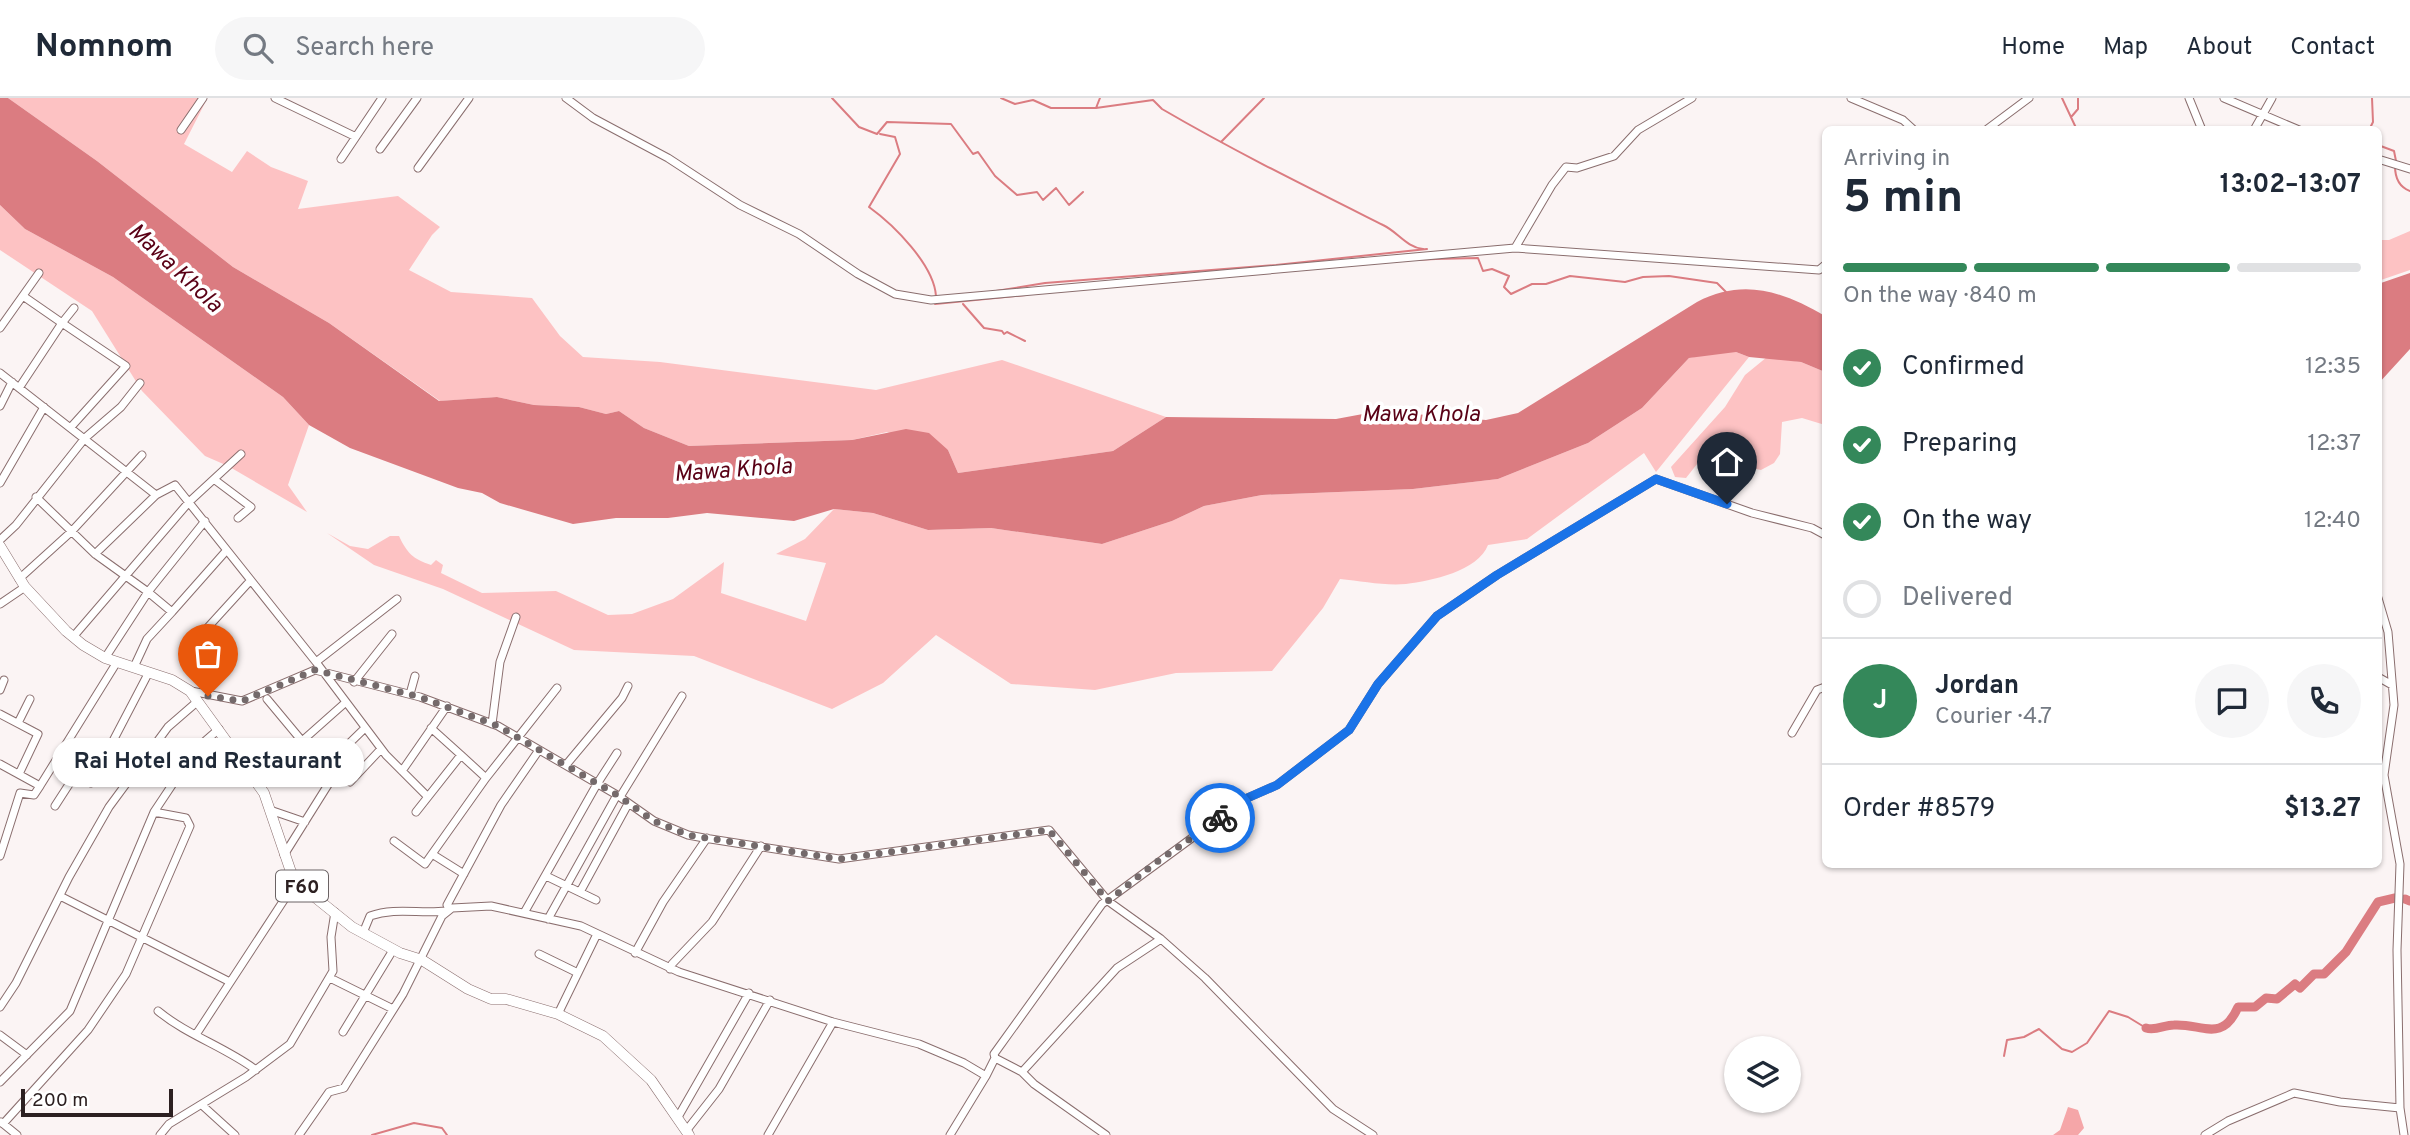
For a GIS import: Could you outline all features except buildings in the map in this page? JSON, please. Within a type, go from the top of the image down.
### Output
[{"type":"main road","name":"F60","points":[[0,547],[22,583],[73,637],[105,658],[172,680],[191,691],[264,793],[284,856],[297,880],[363,933],[394,950],[422,960],[478,994],[558,1014],[603,1036],[624,1052],[651,1080],[688,1133]]},
{"type":"street","points":[[181,130],[203,98]]},
{"type":"street","points":[[275,98],[354,136]]},
{"type":"street","points":[[341,159],[354,136],[383,98]]},
{"type":"street","points":[[380,149],[417,98]]},
{"type":"street","points":[[418,168],[469,98]]},
{"type":"street","points":[[566,98],[593,118],[668,158],[740,205],[784,226],[858,274],[907,297],[931,300],[1515,248],[1819,270],[1822,268]]},
{"type":"street","points":[[1515,248],[1552,185],[1566,167],[1577,168],[1614,156],[1638,130],[1692,98]]},
{"type":"street","points":[[1851,98],[1903,120],[1910,126]]},
{"type":"street","points":[[1991,126],[2029,98]]},
{"type":"street","points":[[2189,98],[2200,126]]},
{"type":"street","points":[[2224,98],[2289,126]]},
{"type":"street","points":[[2256,126],[2272,98]]},
{"type":"street","points":[[2382,160],[2410,169]]},
{"type":"street","points":[[0,328],[39,273]]},
{"type":"street","points":[[23,296],[35,301],[125,366],[71,427]]},
{"type":"street","points":[[19,388],[74,307]]},
{"type":"street","points":[[0,373],[156,495]]},
{"type":"street","points":[[0,406],[12,382]]},
{"type":"street","points":[[0,540],[16,525],[85,438],[121,407],[140,383]]},
{"type":"street","points":[[0,483],[44,407]]},
{"type":"street","points":[[0,604],[72,531],[142,454]]},
{"type":"street","points":[[73,637],[124,574],[189,502],[241,454]]},
{"type":"street","points":[[950,1135],[986,1076],[995,1058],[994,1054],[1016,1020],[1108,901],[1245,799],[1277,785],[1349,730],[1378,684],[1437,616],[1497,575],[1656,479],[1752,513],[1812,528],[1822,533]]},
{"type":"street","points":[[215,480],[251,507],[238,518]]},
{"type":"street","points":[[95,554],[156,495],[175,485],[316,662],[381,749],[427,796]]},
{"type":"street","points":[[37,497],[95,554],[172,612]]},
{"type":"street","points":[[105,658],[148,592],[205,521]]},
{"type":"street","points":[[134,667],[147,639],[226,551]]},
{"type":"street","points":[[189,649],[250,581]]},
{"type":"street","points":[[316,662],[397,599]]},
{"type":"street","points":[[2382,612],[2388,632],[2393,723],[2382,785],[2400,864],[2397,950],[2400,1108],[2404,1135]]},
{"type":"street","points":[[492,724],[500,662],[516,617]]},
{"type":"street","points":[[354,682],[391,634]]},
{"type":"street","points":[[0,856],[20,793],[34,795],[117,662]]},
{"type":"street","points":[[90,783],[149,672]]},
{"type":"street","points":[[191,691],[242,701],[303,673],[321,672],[410,694],[492,724],[618,796],[654,821],[688,835],[706,838],[839,859],[1049,830],[1108,901],[1161,939],[1205,978],[1333,1109],[1373,1135]]},
{"type":"street","points":[[410,694],[415,676]]},
{"type":"street","points":[[2382,679],[2392,685]]},
{"type":"street","points":[[0,691],[4,680]]},
{"type":"street","points":[[566,765],[622,698],[628,686]]},
{"type":"street","points":[[394,841],[425,864],[486,778],[557,688]]},
{"type":"street","points":[[1792,733],[1816,690],[1822,688]]},
{"type":"street","points":[[548,919],[618,796],[682,696]]},
{"type":"street","points":[[18,723],[30,699]]},
{"type":"street","points":[[207,713],[222,699]]},
{"type":"street","points":[[267,699],[302,741]]},
{"type":"street","points":[[0,1007],[16,983],[60,896],[121,790],[168,727],[198,701]]},
{"type":"street","points":[[282,761],[346,702]]},
{"type":"street","points":[[402,771],[447,706]]},
{"type":"street","points":[[0,714],[38,735],[19,774]]},
{"type":"street","points":[[365,728],[327,765],[350,782],[381,749]]},
{"type":"street","points":[[431,728],[486,778]]},
{"type":"street","points":[[0,1082],[70,1011],[154,812],[195,749],[219,729]]},
{"type":"street","points":[[299,1135],[330,1092],[344,1088],[422,960],[447,905],[502,804],[539,750]]},
{"type":"street","points":[[524,913],[617,753]]},
{"type":"street","points":[[416,811],[461,755]]},
{"type":"street","points":[[55,806],[86,758],[101,764]]},
{"type":"street","points":[[0,764],[40,786]]},
{"type":"street","points":[[284,856],[336,772]]},
{"type":"street","points":[[580,892],[628,804]]},
{"type":"street","points":[[270,810],[305,822]]},
{"type":"street","points":[[17,1135],[2,1123],[88,1030],[126,974],[190,826],[186,818],[154,812]]},
{"type":"street","points":[[635,953],[663,902],[706,838]]},
{"type":"street","points":[[670,969],[671,964],[712,922],[761,846]]},
{"type":"street","points":[[432,854],[464,874]]},
{"type":"street","points":[[546,876],[596,900]]},
{"type":"street","points":[[197,1033],[297,880]]},
{"type":"street","points":[[60,896],[230,982]]},
{"type":"street","points":[[363,933],[370,916],[408,909],[432,912],[491,906],[524,913],[597,934],[670,969],[834,1022],[919,1044],[964,1063],[986,1076]]},
{"type":"street","points":[[160,1135],[170,1124],[256,1070],[290,1044],[333,971],[331,937],[335,912]]},
{"type":"street","points":[[558,1014],[597,934]]},
{"type":"street","points":[[1023,1072],[1117,968],[1161,939]]},
{"type":"street","points":[[343,1032],[394,950]]},
{"type":"street","points":[[539,954],[578,973]]},
{"type":"street","points":[[330,978],[393,1009]]},
{"type":"street","points":[[678,1117],[749,993]]},
{"type":"street","points":[[688,1133],[719,1089],[770,1000]]},
{"type":"street","points":[[158,1011],[173,1023],[197,1033],[256,1070]]},
{"type":"street","points":[[768,1135],[834,1022]]},
{"type":"street","points":[[0,1035],[27,1055]]},
{"type":"street","points":[[995,1058],[1023,1072],[1034,1084],[1106,1135]]},
{"type":"street","points":[[2205,1135],[2228,1121],[2294,1093],[2340,1102],[2400,1108]]},
{"type":"street","points":[[203,1105],[234,1135]]},
{"type":"shaded area","points":[[8,98],[207,99],[184,144],[232,172],[247,151],[271,167],[308,181],[298,209],[398,196],[440,227],[409,270],[451,292],[532,298],[560,336],[583,357],[660,362],[876,390],[1002,360],[1166,417],[1113,451],[958,473],[948,450],[887,432],[852,440],[689,446],[644,428],[619,411],[606,414],[579,407],[534,405],[497,397],[440,401],[329,323],[233,267],[97,161]]},
{"type":"shaded area","points":[[0,205],[25,229],[113,277],[283,397],[309,425],[288,485],[307,512],[228,466],[205,456],[142,391],[92,311],[0,250]]},
{"type":"shaded area","points":[[2410,231],[2410,270],[2382,280],[2382,240],[2389,240]]},
{"type":"shaded area","points":[[1719,352],[1736,352],[1749,357],[1656,472],[1644,453],[1527,539],[1488,545],[1474,562],[1453,573],[1406,584],[1340,579],[1323,608],[1272,671],[1176,673],[1095,690],[1011,684],[936,635],[883,683],[832,709],[694,656],[574,650],[443,589],[374,565],[327,533],[350,546],[368,549],[390,536],[399,536],[415,558],[431,565],[436,560],[443,565],[441,573],[482,593],[556,591],[608,615],[632,614],[673,599],[724,562],[721,593],[806,621],[826,563],[776,554],[805,539],[834,509],[873,513],[928,530],[991,528],[1102,544],[1172,521],[1204,506],[1262,495],[1413,489],[1498,479],[1588,443],[1642,408],[1689,358]]},
{"type":"shaded area","points":[[1767,357],[1801,362],[1822,371],[1822,424],[1802,418],[1782,422],[1780,454],[1774,463],[1761,470],[1741,466],[1728,456],[1705,454],[1686,478],[1675,477],[1671,467],[1725,407],[1745,375]]},
{"type":"shaded area","points":[[2068,1107],[2078,1110],[2084,1128],[2078,1135],[2053,1135],[2060,1130]]},
{"type":"water","name":"Mawa Khola","points":[[0,98],[8,98],[97,161],[233,267],[329,323],[439,401],[497,397],[534,405],[579,407],[606,414],[619,411],[644,428],[689,446],[852,440],[906,429],[929,433],[948,450],[958,473],[1113,451],[1166,417],[1336,419],[1379,411],[1486,420],[1518,413],[1697,302],[1714,295],[1746,289],[1778,294],[1822,314],[1822,371],[1801,362],[1749,357],[1736,352],[1689,358],[1642,408],[1588,443],[1498,479],[1413,489],[1262,495],[1204,506],[1172,521],[1102,544],[991,528],[928,530],[873,513],[834,509],[794,521],[707,513],[668,518],[616,518],[573,524],[500,503],[482,493],[458,488],[350,448],[309,425],[283,397],[113,277],[25,229],[0,205]]},
{"type":"water","points":[[2410,273],[2410,349],[2382,380],[2382,283]]},
{"type":"waterway","points":[[832,98],[859,127],[877,134],[887,122],[951,124],[973,154],[978,152],[995,176],[1017,195],[1037,192],[1043,200],[1056,188],[1069,205],[1083,192]]},
{"type":"waterway","points":[[1001,98],[1015,104],[1033,100],[1051,108],[1096,108],[1100,98]]},
{"type":"waterway","points":[[1221,142],[1264,98]]},
{"type":"waterway","points":[[2062,98],[2075,126]]},
{"type":"waterway","points":[[2072,116],[2078,109],[2078,98]]},
{"type":"waterway","points":[[2371,126],[2372,98]]},
{"type":"waterway","points":[[1096,108],[1153,100],[1162,109],[1217,140],[1383,225],[1412,245],[1423,249]]},
{"type":"waterway","points":[[880,134],[895,137],[900,154],[869,207],[890,224],[921,259],[934,284],[936,296]]},
{"type":"waterway","points":[[2382,146],[2394,151],[2396,161]]},
{"type":"waterway","points":[[2395,166],[2398,182],[2410,191]]},
{"type":"waterway","points":[[996,291],[1045,283],[1276,265],[1427,249]]},
{"type":"waterway","points":[[1435,259],[1478,258],[1483,271],[1492,269],[1509,276],[1504,287],[1511,294],[1532,284],[1546,284],[1570,276],[1625,282],[1643,277],[1669,276],[1717,283],[1727,293]]},
{"type":"waterway","points":[[1412,260],[1436,259]]},
{"type":"waterway","points":[[935,304],[1026,295]]},
{"type":"waterway","points":[[963,304],[984,328],[1002,331],[1004,334],[1007,332],[1025,341]]},
{"type":"waterway","points":[[2146,1028],[2174,1025],[2218,1028],[2232,1018],[2238,1007],[2255,1007],[2266,998],[2277,999],[2295,984],[2300,988],[2314,974],[2324,974],[2346,952],[2378,902],[2395,898]]},
{"type":"waterway","points":[[2405,899],[2410,901]]},
{"type":"waterway","points":[[2004,1056],[2007,1040],[2024,1037],[2039,1029],[2062,1049],[2072,1052],[2087,1043],[2109,1011],[2128,1017],[2146,1028]]},
{"type":"waterway","points":[[372,1135],[414,1123],[442,1128],[447,1135]]},
{"type":"way so far","points":[[208,696],[242,701],[315,670],[420,697],[498,726],[617,795],[654,821],[688,835],[839,859],[1049,830],[1066,847],[1108,901],[1154,864],[1220,818]]},
{"type":"place","name":"Rai Hotel and Restaurant","points":[[208,696]]},
{"type":"route","points":[[1220,818],[1245,799],[1277,785],[1349,730],[1378,684],[1437,616],[1497,575],[1656,479],[1727,504]]}]
